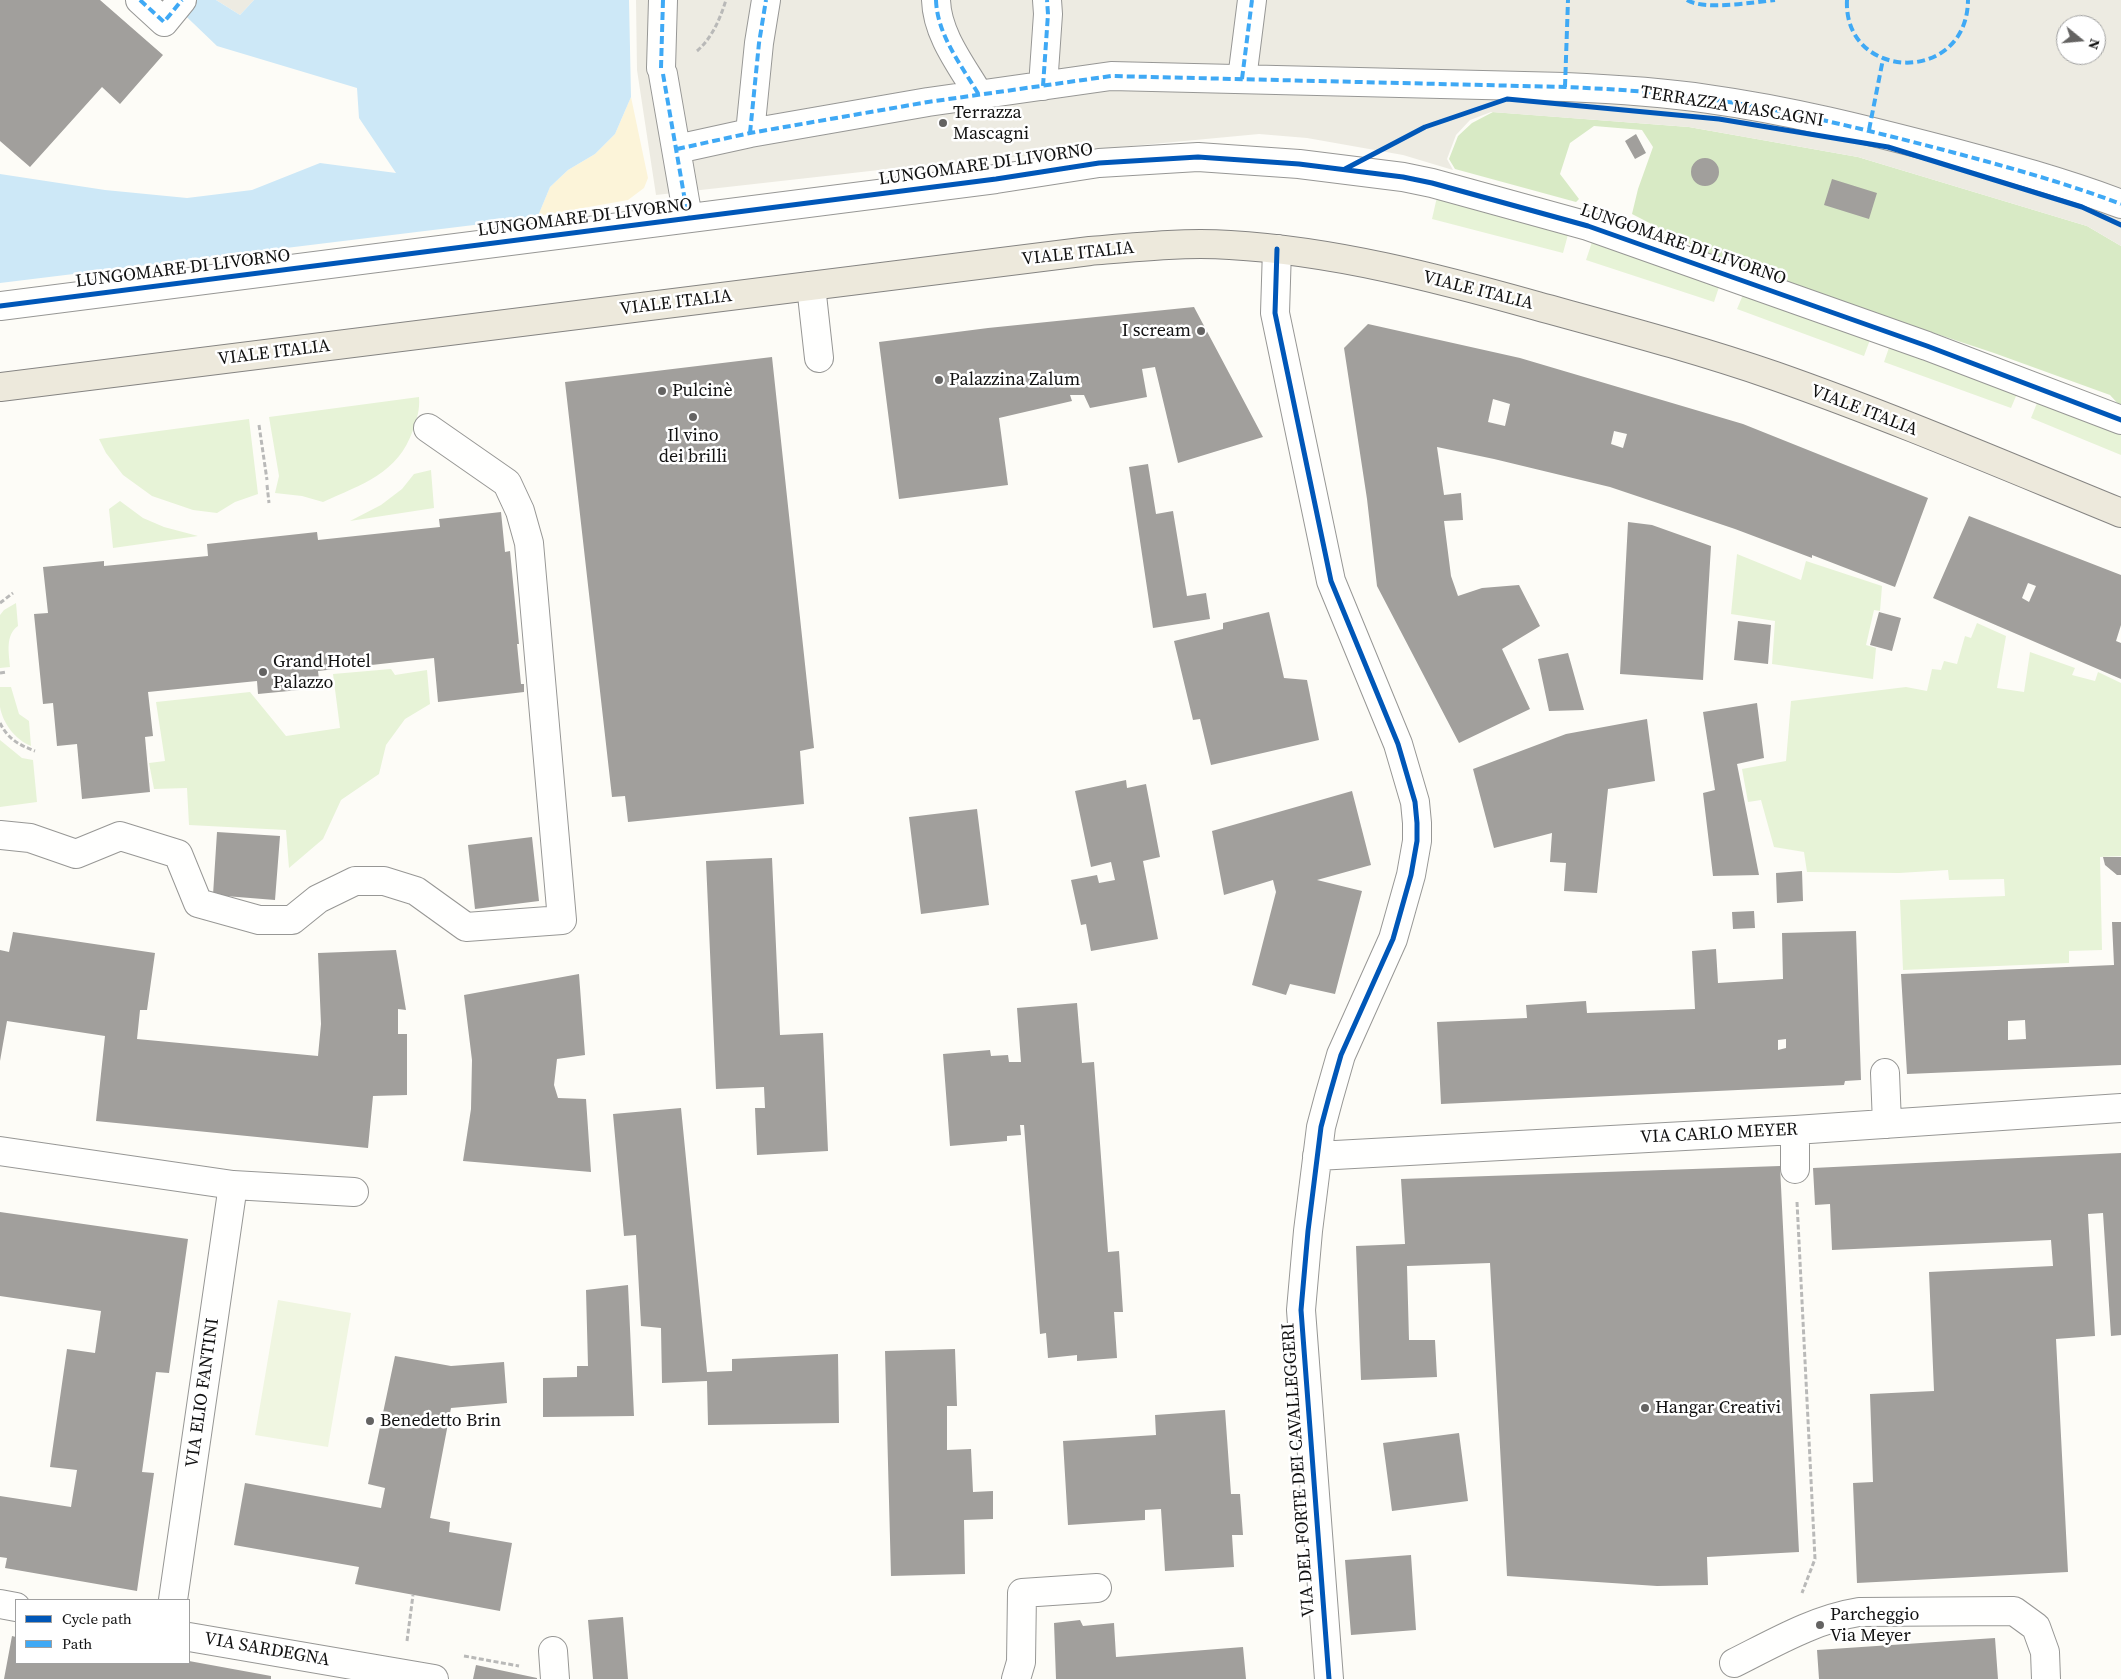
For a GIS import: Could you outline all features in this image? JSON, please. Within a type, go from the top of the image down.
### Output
[{"type":"main road","name":"VIALE ITALIA","points":[[0,387],[1099,250],[1161,245],[1228,245],[1277,249],[1355,262],[1483,291],[1681,345],[1776,376],[2121,513]]},
{"type":"street","points":[[140,0],[164,22],[179,4]]},
{"type":"street","points":[[662,0],[662,71],[688,218]]},
{"type":"street","points":[[750,133],[759,43],[766,0]]},
{"type":"street","points":[[936,0],[938,18],[942,30],[980,95]]},
{"type":"street","points":[[1043,86],[1048,0]]},
{"type":"street","points":[[1242,79],[1252,0]]},
{"type":"street","name":"TERRAZZA MASCAGNI","points":[[677,149],[750,133],[980,95],[1110,76],[1629,90],[1709,99],[1869,130],[2006,167],[2086,191],[2121,204]]},
{"type":"street","name":"LUNGOMARE DI LIVORNO","points":[[0,306],[996,179],[1099,163],[1198,157],[1299,164],[1403,177],[1516,205],[1588,226],[1927,346],[2121,420]]},
{"type":"street","name":"VIA DEL FORTE DEI CAVALLEGGERI","points":[[1277,249],[1275,313],[1331,581],[1398,744],[1413,793],[1417,823],[1417,841],[1411,875],[1393,939],[1341,1055],[1321,1127],[1308,1231],[1301,1310],[1328,1679]]},
{"type":"street","points":[[810,286],[819,358]]},
{"type":"street","points":[[0,836],[30,838],[76,854],[120,836],[178,854],[198,903],[259,920],[292,920],[318,899],[355,881],[384,881],[416,891],[466,928],[562,920],[529,543],[520,511],[506,483],[428,428]]},
{"type":"street","points":[[1885,1073],[1887,1124]]},
{"type":"street","name":"VIA CARLO MEYER","points":[[1317,1156],[1795,1130],[2121,1108]]},
{"type":"street","points":[[1795,1130],[1795,1169]]},
{"type":"street","points":[[0,1151],[233,1185],[354,1192]]},
{"type":"street","name":"VIA ELIO FANTINI","points":[[173,1599],[233,1185]]},
{"type":"street","points":[[1016,1679],[1021,1662],[1022,1593],[1097,1588]]},
{"type":"street","points":[[0,1604],[15,1607]]},
{"type":"street","points":[[1734,1663],[1785,1638],[1837,1616],[1859,1612],[2014,1611],[2036,1627],[2045,1652],[2046,1679]]},
{"type":"street","name":"VIA SARDEGNA","points":[[190,1637],[434,1679]]},
{"type":"path","points":[[662,71],[691,57],[705,44],[717,26],[726,0]]},
{"type":"path","points":[[259,424],[269,504]]},
{"type":"path","points":[[0,603],[13,593]]},
{"type":"path","points":[[0,673],[6,672]]},
{"type":"path","points":[[0,723],[17,745],[35,751]]},
{"type":"path","points":[[1785,1638],[1815,1559],[1795,1169]]},
{"type":"path","points":[[406,1647],[413,1595]]},
{"type":"path","points":[[464,1656],[554,1667]]},
{"type":"green space","points":[[1493,112],[1689,127],[1858,157],[2087,226],[2121,246],[2121,407],[2110,395],[1994,353],[1735,267],[1632,214],[1638,189],[1653,147],[1642,130],[1594,126],[1570,143],[1560,174],[1579,199],[1576,202],[1455,169],[1449,159],[1458,136],[1472,123]]},
{"type":"green space","points":[[1437,197],[1569,231],[1563,253],[1432,219]]},
{"type":"green space","points":[[1593,239],[1721,281],[1714,302],[1586,260]]},
{"type":"green space","points":[[1745,290],[1871,337],[1864,356],[1737,309]]},
{"type":"green space","points":[[1891,342],[2019,389],[2011,408],[1884,362]]},
{"type":"green space","points":[[419,397],[417,418],[406,445],[398,457],[377,476],[323,502],[302,496],[275,493],[279,476],[269,417]]},
{"type":"green space","points":[[2039,398],[2121,432],[2121,455],[2031,418]]},
{"type":"green space","points":[[249,419],[258,494],[235,502],[217,513],[193,510],[152,496],[123,475],[106,453],[99,439]]},
{"type":"green space","points":[[431,470],[434,508],[350,521],[381,505],[402,489],[414,474]]},
{"type":"green space","points":[[120,501],[143,518],[164,527],[198,536],[113,548],[109,509]]},
{"type":"green space","points":[[1737,554],[1801,580],[1806,561],[1882,586],[1880,611],[1874,610],[1866,645],[1876,648],[1873,679],[1772,664],[1775,621],[1731,614]]},
{"type":"green space","points":[[16,603],[18,626],[9,639],[10,667],[0,668],[0,615],[4,610]]},
{"type":"green space","points":[[1977,623],[2006,636],[1997,688],[2024,692],[2030,652],[2075,668],[2072,675],[2095,681],[2098,672],[2121,683],[2121,856],[2100,857],[2102,950],[2069,951],[2069,963],[1903,970],[1900,900],[2005,896],[2004,879],[1949,880],[1948,870],[1899,873],[1807,872],[1804,852],[1774,847],[1761,800],[1748,802],[1742,769],[1786,761],[1791,701],[1906,687],[1927,691],[1932,669],[1941,670],[1944,661],[1957,664],[1965,636],[1971,638]]},
{"type":"green space","points":[[391,669],[395,675],[427,670],[430,704],[405,719],[386,745],[379,774],[341,800],[323,839],[289,868],[286,830],[189,825],[187,788],[154,789],[149,763],[165,761],[156,702],[250,692],[286,736],[340,728],[333,674]]},
{"type":"green space","points":[[0,687],[11,687],[19,714],[29,721],[31,746],[15,736],[7,725],[0,707]]},
{"type":"green space","points":[[0,740],[22,758],[33,760],[37,802],[0,807]]},
{"type":"green space","points":[[278,1300],[351,1313],[328,1447],[255,1435]]},
{"type":"sand","points":[[631,97],[648,178],[644,188],[628,200],[538,216],[550,187],[568,170],[595,154],[615,134]]},
{"type":"shaded area","points":[[216,0],[254,0],[240,15]]},
{"type":"shaded area","name":"Terrazza Mascagni","points":[[636,0],[2121,0],[2121,246],[2087,226],[1858,157],[1689,127],[1491,112],[1470,120],[1456,135],[1447,159],[1453,170],[1403,155],[1307,138],[1259,134],[897,168],[656,195],[637,70]]},
{"type":"water","points":[[169,0],[216,0],[240,15],[254,0],[629,0],[631,97],[615,134],[595,154],[568,170],[550,187],[538,216],[0,283],[0,174],[105,190],[187,198],[252,190],[320,163],[396,173],[359,118],[357,88],[217,46]]},
{"type":"building","points":[[0,0],[100,0],[163,55],[120,104],[102,87],[30,167],[0,141]]},
{"type":"building","points":[[1636,134],[1646,153],[1635,159],[1625,141]]},
{"type":"building","points":[[1705,158],[1715,162],[1719,172],[1715,182],[1705,186],[1695,182],[1691,172],[1695,162]]},
{"type":"building","points":[[1832,179],[1877,193],[1869,219],[1824,205]]},
{"type":"building","points":[[1194,307],[1263,437],[1178,463],[1155,367],[1142,369],[1147,397],[1090,408],[1084,395],[1070,395],[1072,401],[999,418],[1008,485],[899,499],[879,342],[988,328]]},
{"type":"building","points":[[1368,324],[1520,358],[1743,424],[1928,498],[1895,587],[1812,555],[1812,558],[1735,529],[1610,487],[1437,447],[1444,495],[1461,493],[1463,520],[1444,521],[1451,576],[1458,596],[1482,588],[1519,585],[1540,626],[1502,649],[1530,709],[1459,743],[1377,586],[1367,499],[1344,348]],"holes":[[[1493,399],[1510,404],[1505,426],[1488,422]],[[1614,431],[1627,434],[1623,448],[1611,444]]]},
{"type":"building","points":[[772,357],[814,748],[800,751],[804,804],[628,822],[625,796],[612,797],[565,382]]},
{"type":"building","points":[[1148,464],[1156,514],[1173,511],[1187,596],[1206,593],[1210,619],[1153,628],[1129,467]]},
{"type":"building","points":[[501,512],[505,552],[510,551],[519,644],[517,644],[521,684],[524,684],[524,692],[438,702],[434,658],[318,671],[320,688],[258,694],[257,681],[148,692],[153,736],[145,737],[150,792],[82,799],[77,744],[57,746],[53,703],[43,704],[34,614],[48,613],[43,567],[104,561],[104,566],[208,556],[207,544],[317,532],[318,540],[440,527],[439,519]]},
{"type":"building","points":[[1969,516],[2121,575],[2121,625],[2116,641],[2121,643],[2121,679],[1933,598]],"holes":[[[2028,583],[2036,586],[2029,602],[2022,598]]]},
{"type":"building","points":[[1628,522],[1652,525],[1711,546],[1703,680],[1620,674]]},
{"type":"building","points":[[1269,612],[1284,678],[1307,680],[1319,740],[1211,765],[1200,719],[1193,720],[1174,641],[1223,629],[1223,623]]},
{"type":"building","points":[[1879,612],[1901,618],[1892,651],[1870,645]]},
{"type":"building","points":[[1738,621],[1771,625],[1768,664],[1734,660]]},
{"type":"building","points":[[1568,653],[1584,710],[1549,711],[1538,659]]},
{"type":"building","points":[[1757,703],[1764,758],[1737,764],[1759,875],[1713,876],[1703,793],[1715,790],[1703,712]]},
{"type":"building","points":[[1647,719],[1655,781],[1608,789],[1597,893],[1564,891],[1566,863],[1550,862],[1552,833],[1494,848],[1473,769],[1566,734]]},
{"type":"building","points":[[1126,780],[1127,788],[1146,784],[1160,857],[1143,861],[1158,939],[1091,951],[1086,924],[1081,925],[1071,880],[1097,875],[1099,883],[1115,880],[1111,862],[1091,867],[1075,791]]},
{"type":"building","points":[[1352,791],[1371,865],[1317,880],[1362,891],[1335,994],[1290,984],[1286,995],[1252,985],[1276,892],[1273,880],[1224,895],[1212,831]]},
{"type":"building","points":[[977,809],[989,905],[921,914],[909,817]]},
{"type":"building","points":[[217,832],[280,836],[275,900],[213,895]]},
{"type":"building","points":[[532,837],[539,901],[475,909],[468,845]]},
{"type":"building","points":[[2103,857],[2121,857],[2121,875],[2117,875],[2105,865]]},
{"type":"building","points":[[772,858],[780,1035],[823,1033],[828,1151],[757,1155],[755,1108],[765,1108],[764,1087],[716,1089],[706,861]]},
{"type":"building","points":[[1802,871],[1803,901],[1777,903],[1776,873]]},
{"type":"building","points":[[1754,911],[1755,928],[1733,929],[1732,912]]},
{"type":"building","points":[[2112,922],[2121,922],[2121,1065],[1907,1074],[1901,974],[2114,965]],"holes":[[[2025,1020],[2026,1039],[2008,1040],[2008,1021]]]},
{"type":"building","points":[[1856,931],[1861,1080],[1845,1081],[1844,1085],[1441,1104],[1437,1022],[1527,1018],[1526,1005],[1586,1001],[1587,1013],[1695,1009],[1692,951],[1716,949],[1718,983],[1783,979],[1782,933]],"holes":[[[1786,1039],[1786,1048],[1778,1050],[1778,1040]]]},
{"type":"building","points":[[13,932],[155,953],[147,1010],[140,1010],[137,1039],[318,1056],[321,1024],[318,953],[396,950],[406,1010],[398,1009],[398,1034],[407,1034],[407,1095],[373,1096],[368,1148],[96,1121],[105,1036],[7,1021],[0,1061],[0,950],[9,952]]},
{"type":"building","points":[[579,974],[585,1055],[557,1059],[554,1085],[558,1098],[586,1099],[591,1172],[463,1161],[471,1109],[472,1060],[464,995]]},
{"type":"building","points":[[1077,1003],[1082,1063],[1094,1062],[1108,1252],[1119,1251],[1123,1312],[1114,1312],[1117,1358],[1077,1361],[1077,1355],[1048,1358],[1046,1333],[1040,1334],[1024,1125],[1020,1125],[1021,1135],[1007,1136],[1007,1141],[950,1146],[943,1054],[990,1050],[991,1056],[1008,1055],[1009,1062],[1021,1062],[1017,1008]]},
{"type":"building","points":[[681,1108],[707,1372],[732,1371],[732,1359],[838,1354],[839,1423],[708,1425],[707,1381],[662,1383],[661,1328],[641,1326],[636,1235],[624,1236],[613,1114]]},
{"type":"building","points":[[2121,1153],[2121,1335],[2111,1336],[2103,1213],[2088,1214],[2095,1336],[2056,1339],[2068,1572],[1857,1583],[1853,1483],[1873,1482],[1870,1394],[1934,1391],[1929,1272],[2053,1266],[2051,1240],[1832,1250],[1830,1204],[1815,1205],[1813,1168]]},
{"type":"building","name":"Hangar Creativi","points":[[1780,1166],[1799,1552],[1707,1557],[1708,1585],[1657,1586],[1507,1576],[1490,1263],[1407,1266],[1409,1340],[1435,1340],[1437,1377],[1361,1380],[1356,1246],[1405,1244],[1401,1179]]},
{"type":"building","points":[[0,1212],[188,1239],[169,1373],[156,1372],[142,1472],[154,1473],[137,1591],[5,1568],[7,1558],[0,1557],[0,1496],[71,1507],[77,1470],[50,1467],[67,1349],[95,1353],[101,1311],[0,1296]]},
{"type":"building","points":[[628,1285],[634,1416],[543,1417],[543,1378],[577,1377],[577,1366],[588,1366],[586,1290]]},
{"type":"building","points":[[955,1349],[957,1406],[947,1406],[947,1450],[971,1449],[973,1492],[993,1491],[993,1519],[964,1520],[965,1574],[891,1576],[885,1351]]},
{"type":"building","points":[[395,1356],[451,1366],[504,1362],[507,1403],[451,1408],[430,1518],[450,1522],[449,1532],[512,1543],[500,1611],[355,1584],[359,1567],[234,1545],[245,1483],[381,1508],[385,1488],[368,1484]]},
{"type":"building","points":[[1225,1410],[1231,1494],[1240,1494],[1243,1535],[1232,1535],[1234,1567],[1165,1571],[1161,1509],[1145,1510],[1145,1520],[1068,1525],[1063,1441],[1156,1435],[1155,1415]]},
{"type":"building","points":[[1459,1433],[1468,1501],[1392,1511],[1383,1443]]},
{"type":"building","points":[[1411,1555],[1416,1630],[1351,1635],[1345,1560]]},
{"type":"building","points":[[623,1617],[628,1679],[593,1679],[588,1620]]},
{"type":"building","points":[[1080,1620],[1083,1626],[1114,1623],[1116,1657],[1243,1647],[1246,1679],[1056,1679],[1054,1623]]},
{"type":"building","points":[[12,1636],[15,1637],[15,1664],[190,1664],[190,1661],[271,1676],[271,1679],[4,1679]]},
{"type":"building","points":[[1995,1638],[1998,1679],[1819,1679],[1817,1650]]},
{"type":"building","points":[[476,1665],[537,1678],[537,1679],[473,1679]]},
{"type":"marked path","points":[[140,0],[164,22],[182,0]]},
{"type":"marked path","points":[[661,68],[663,0]]},
{"type":"marked path","points":[[750,133],[759,43],[766,0]]},
{"type":"marked path","points":[[936,0],[937,13],[946,38],[979,95]]},
{"type":"marked path","points":[[1043,86],[1048,14],[1047,0]]},
{"type":"marked path","points":[[1242,79],[1252,0]]},
{"type":"marked path","points":[[1565,87],[1568,0]]},
{"type":"marked path","points":[[1687,0],[1706,5],[1742,4],[1775,0]]},
{"type":"marked path","points":[[1847,0],[1851,27],[1864,46],[1883,58],[1906,63],[1928,59],[1948,48],[1962,28],[1968,0]]},
{"type":"marked path","points":[[1869,130],[1883,59]]},
{"type":"marked path","points":[[663,74],[688,218]]},
{"type":"marked path","points":[[677,149],[750,133],[928,102],[1111,76],[1565,87],[1637,91],[1690,97],[1827,121],[1989,162],[2055,181],[2121,204]]},
{"type":"cycle path","points":[[1345,169],[1425,127],[1507,99],[1719,119],[1888,147],[2082,207],[2121,225]]},
{"type":"cycle path","points":[[0,306],[996,179],[1099,163],[1198,157],[1299,164],[1403,177],[1432,183],[1588,226],[1927,346],[2121,420]]},
{"type":"cycle path","points":[[1277,249],[1275,313],[1331,581],[1398,744],[1415,802],[1417,823],[1417,841],[1411,875],[1393,939],[1341,1055],[1329,1097],[1321,1127],[1308,1231],[1301,1310],[1329,1679]]},
{"type":"place","name":"Terrazza Mascagni","points":[[943,123]]},
{"type":"place","name":"I scream","points":[[1201,331]]},
{"type":"place","name":"Palazzina Zalum","points":[[939,380]]},
{"type":"place","name":"Pulcinè","points":[[662,391]]},
{"type":"place","name":"Il vino dei brilli","points":[[693,417]]},
{"type":"place","name":"Grand Hotel Palazzo","points":[[263,672]]},
{"type":"place","name":"Hangar Creativi","points":[[1645,1408]]},
{"type":"place","name":"Benedetto Brin","points":[[370,1421]]},
{"type":"place","name":"Parcheggio Via Meyer","points":[[1820,1625]]}]
